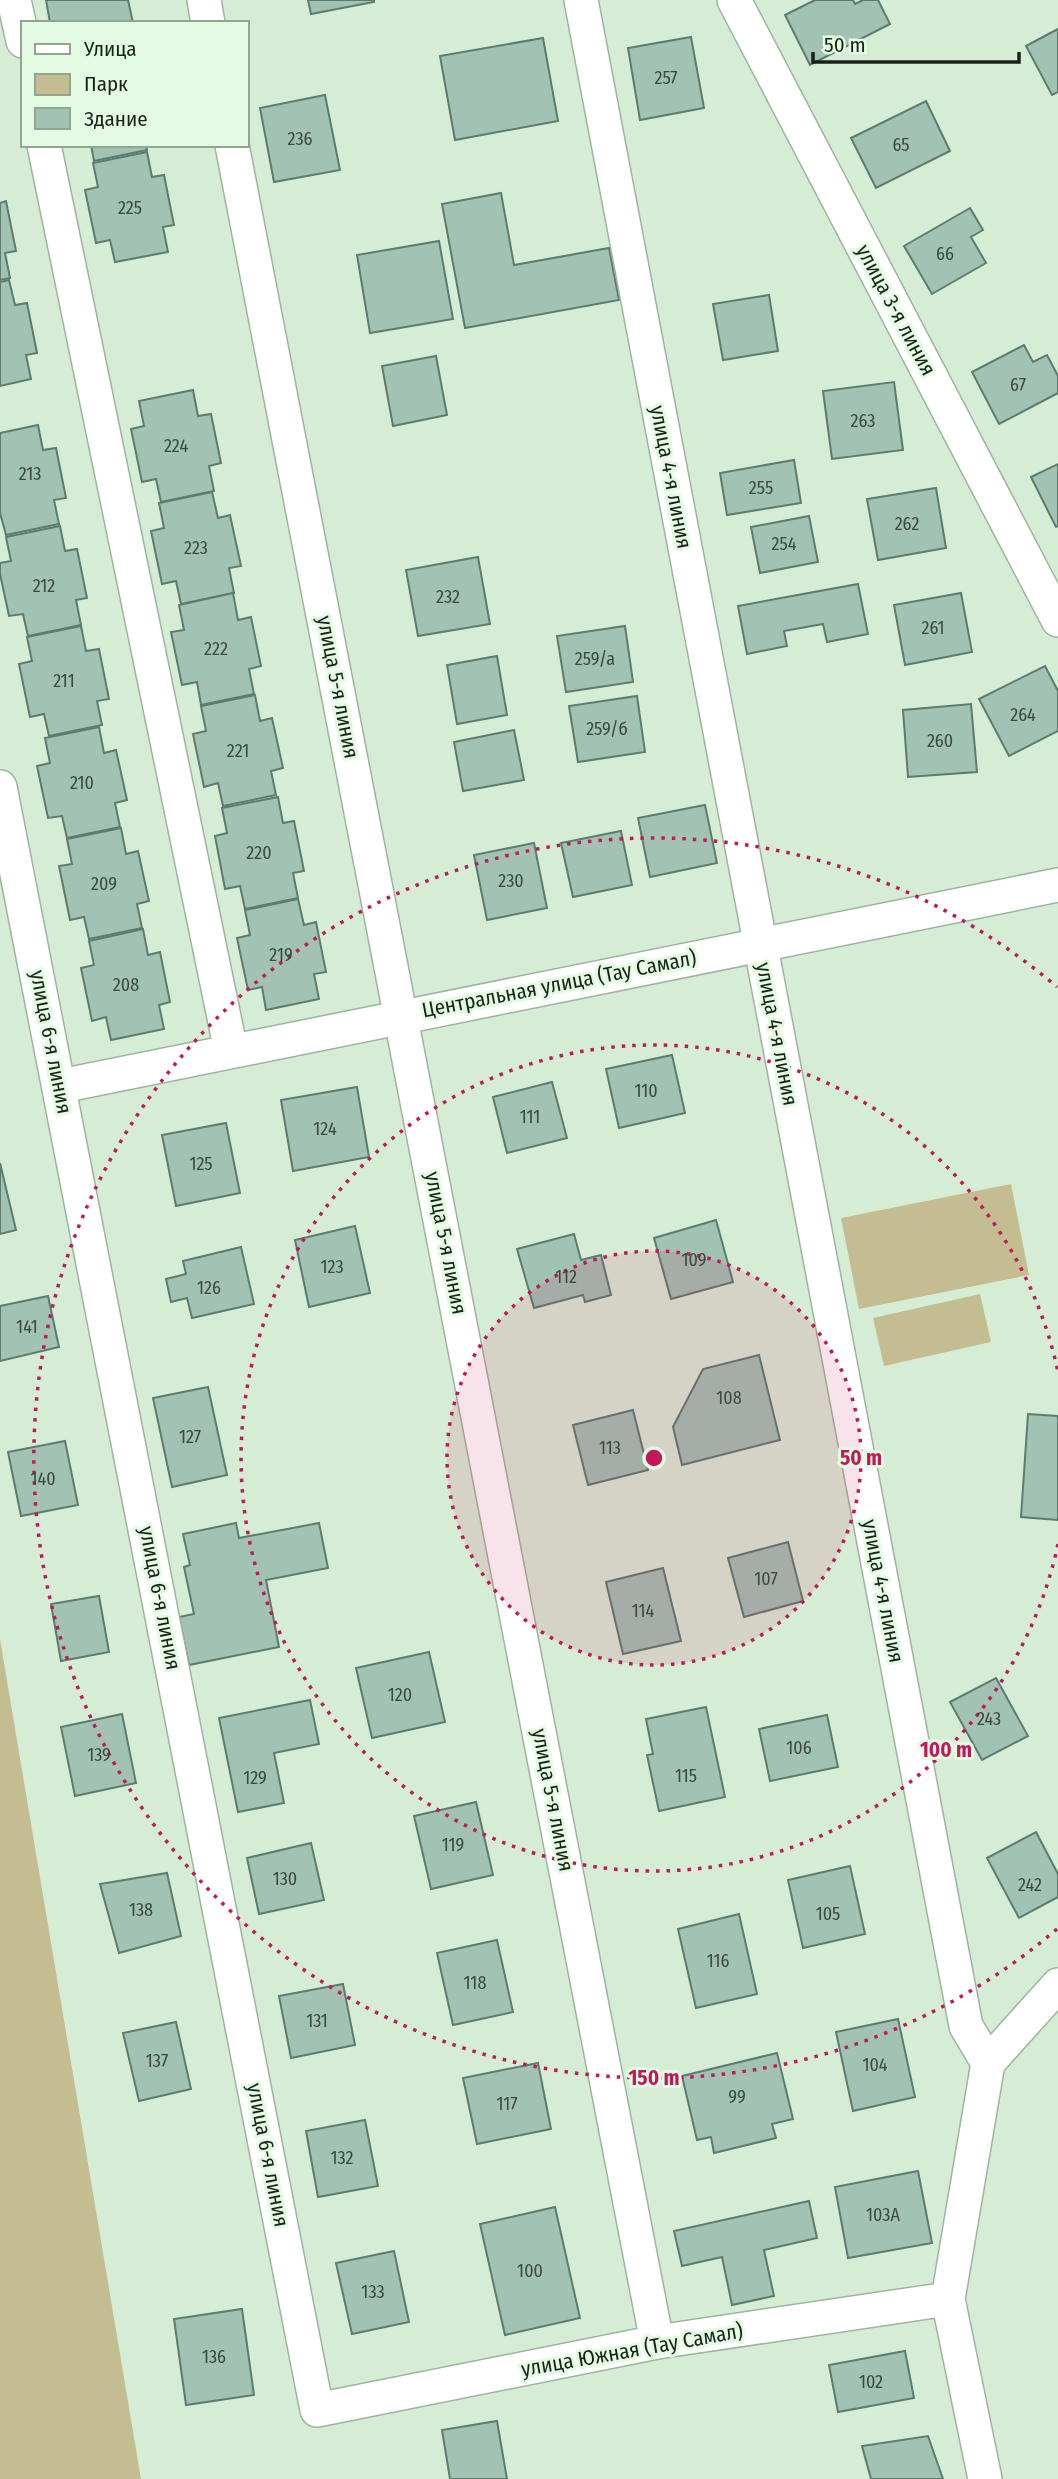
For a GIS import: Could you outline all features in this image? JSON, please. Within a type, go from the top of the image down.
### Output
[{"type":"street","points":[[14,0],[21,32]]},
{"type":"street","points":[[204,0],[208,21]]},
{"type":"street","name":"улица 4-я линия","points":[[581,0],[966,2025],[988,2063]]},
{"type":"street","name":"улица 3-я линия","points":[[734,0],[1058,620]]},
{"type":"street","points":[[44,147],[231,1051]]},
{"type":"street","name":"улица 5-я линия","points":[[232,147],[657,2342]]},
{"type":"street","name":"улица 6-я линия","points":[[0,787],[61,1086],[317,2410]]},
{"type":"street","name":"Центральная улица (Тау Самал)","points":[[61,1086],[1058,886]]},
{"type":"street","points":[[985,2479],[948,2298],[988,2063],[1058,1985]]},
{"type":"street","name":"улица Южная (Тау Самал)","points":[[317,2410],[657,2342],[948,2298]]},
{"type":"green space","points":[[1011,1184],[1029,1275],[859,1309],[841,1218]]},
{"type":"green space","points":[[980,1294],[991,1342],[884,1366],[873,1318]]},
{"type":"green space","points":[[0,1639],[141,2479],[0,2479]]},
{"type":"building","points":[[46,0],[128,0],[133,21],[50,21]]},
{"type":"building","points":[[308,0],[374,0],[374,2],[311,14]]},
{"type":"building","points":[[815,0],[853,0],[855,4],[863,0],[878,0],[890,24],[810,65],[785,15]]},
{"type":"building","points":[[1058,29],[1058,92],[1052,95],[1026,46]]},
{"type":"building","points":[[691,37],[704,108],[640,120],[628,48]]},
{"type":"building","points":[[543,38],[558,121],[455,140],[440,56]]},
{"type":"building","points":[[325,95],[340,170],[274,182],[260,108]]},
{"type":"building","points":[[926,101],[950,151],[876,188],[851,138]]},
{"type":"building","points":[[91,147],[146,147],[147,150],[94,161]]},
{"type":"building","points":[[147,152],[152,177],[164,175],[174,225],[163,227],[168,252],[115,262],[110,240],[96,243],[85,190],[98,187],[93,163]]},
{"type":"building","points":[[501,193],[514,265],[609,248],[619,300],[465,328],[442,204]]},
{"type":"building","points":[[6,201],[16,251],[5,253],[10,278],[0,280],[0,203]]},
{"type":"building","points":[[970,208],[983,230],[971,237],[986,263],[932,294],[904,246]]},
{"type":"building","points":[[439,241],[453,319],[370,333],[357,255]]},
{"type":"building","points":[[9,280],[15,305],[27,303],[37,353],[26,355],[31,379],[0,386],[0,282]]},
{"type":"building","points":[[769,295],[778,351],[723,360],[713,304]]},
{"type":"building","points":[[1024,345],[1033,362],[1047,355],[1058,376],[1058,393],[999,424],[972,372]]},
{"type":"building","points":[[436,356],[447,415],[393,426],[382,366]]},
{"type":"building","points":[[894,382],[903,450],[832,459],[823,391]]},
{"type":"building","points":[[193,390],[198,416],[211,414],[221,463],[209,466],[214,491],[161,502],[156,479],[142,482],[131,429],[144,426],[139,401]]},
{"type":"building","points":[[38,425],[43,450],[56,448],[66,498],[54,500],[59,524],[6,535],[0,513],[0,433]]},
{"type":"building","points":[[794,460],[801,503],[727,515],[720,473]]},
{"type":"building","points":[[1058,464],[1058,526],[1056,527],[1031,477]]},
{"type":"building","points":[[936,488],[946,548],[878,560],[867,499]]},
{"type":"building","points":[[212,492],[218,518],[230,515],[241,566],[229,568],[234,593],[181,604],[176,581],[162,584],[151,531],[164,528],[159,503]]},
{"type":"building","points":[[809,516],[818,562],[760,573],[751,527]]},
{"type":"building","points":[[60,526],[65,551],[77,549],[87,598],[76,600],[81,625],[28,636],[23,614],[9,616],[0,574],[0,563],[11,561],[6,537]]},
{"type":"building","points":[[478,557],[490,624],[418,636],[406,570]]},
{"type":"building","points":[[858,584],[868,634],[827,642],[823,624],[784,631],[787,646],[747,654],[738,606]]},
{"type":"building","points":[[233,593],[238,620],[251,617],[261,666],[249,669],[254,694],[201,705],[197,682],[182,685],[171,632],[184,630],[179,605]]},
{"type":"building","points":[[961,593],[972,652],[905,665],[894,605]]},
{"type":"building","points":[[81,626],[86,651],[99,649],[109,699],[97,701],[102,725],[49,736],[44,714],[30,717],[19,664],[32,661],[27,637]]},
{"type":"building","points":[[625,626],[633,682],[566,692],[557,636]]},
{"type":"building","points":[[497,656],[507,715],[457,724],[447,665]]},
{"type":"building","points":[[1045,666],[1058,691],[1058,731],[1009,756],[979,699]]},
{"type":"building","points":[[255,695],[260,721],[272,718],[283,768],[271,771],[276,795],[223,806],[218,783],[204,787],[193,734],[206,731],[201,706]]},
{"type":"building","points":[[637,696],[645,752],[578,762],[569,706]]},
{"type":"building","points":[[971,704],[977,772],[908,777],[903,710]]},
{"type":"building","points":[[99,727],[104,753],[116,750],[127,800],[115,803],[120,827],[67,838],[62,816],[48,818],[37,766],[50,763],[45,738]]},
{"type":"building","points":[[514,730],[524,780],[463,791],[454,742]]},
{"type":"building","points":[[278,797],[283,823],[294,821],[304,871],[293,873],[298,898],[245,909],[240,886],[225,889],[215,836],[227,833],[222,808]]},
{"type":"building","points":[[705,805],[717,863],[650,877],[638,818]]},
{"type":"building","points":[[121,828],[126,854],[138,851],[149,901],[137,904],[142,928],[89,939],[84,917],[70,920],[59,866],[72,864],[67,839]]},
{"type":"building","points":[[621,831],[632,885],[573,897],[561,843]]},
{"type":"building","points":[[534,843],[547,908],[487,920],[474,855]]},
{"type":"building","points":[[298,899],[304,925],[316,922],[326,972],[314,974],[319,999],[266,1010],[262,987],[248,990],[237,938],[250,935],[245,910]]},
{"type":"building","points":[[143,929],[148,955],[160,952],[170,1002],[159,1005],[164,1029],[111,1040],[106,1017],[92,1021],[81,968],[94,965],[89,941]]},
{"type":"building","points":[[672,1055],[685,1113],[619,1128],[606,1069]]},
{"type":"building","points":[[552,1082],[567,1138],[507,1153],[493,1097]]},
{"type":"building","points":[[357,1087],[369,1157],[293,1171],[281,1100]]},
{"type":"building","points":[[226,1123],[240,1193],[176,1206],[162,1135]]},
{"type":"building","points":[[0,1163],[16,1230],[0,1234]]},
{"type":"building","points":[[716,1220],[733,1282],[671,1299],[654,1238]]},
{"type":"building","points":[[355,1226],[370,1293],[309,1307],[295,1240]]},
{"type":"building","points":[[574,1234],[581,1260],[601,1255],[611,1295],[585,1302],[583,1295],[534,1308],[517,1249]]},
{"type":"building","points":[[241,1247],[254,1304],[192,1318],[187,1298],[171,1302],[166,1279],[186,1274],[183,1261]]},
{"type":"building","points":[[48,1296],[59,1347],[0,1361],[0,1306]]},
{"type":"building","points":[[759,1355],[780,1440],[682,1465],[673,1427],[703,1369]]},
{"type":"building","points":[[208,1387],[227,1475],[172,1487],[153,1398]]},
{"type":"building","points":[[633,1410],[648,1470],[588,1485],[573,1425]]},
{"type":"building","points":[[1028,1414],[1058,1416],[1058,1520],[1021,1517]]},
{"type":"building","points":[[65,1441],[78,1505],[21,1516],[8,1452]]},
{"type":"building","points":[[236,1523],[239,1538],[319,1523],[328,1568],[266,1580],[279,1647],[189,1665],[179,1617],[194,1614],[184,1567],[190,1565],[183,1534]]},
{"type":"building","points":[[788,1542],[803,1601],[744,1617],[728,1558]]},
{"type":"building","points":[[663,1568],[681,1641],[623,1654],[606,1582]]},
{"type":"building","points":[[99,1596],[109,1652],[61,1661],[51,1604]]},
{"type":"building","points":[[429,1652],[445,1722],[372,1738],[356,1668]]},
{"type":"building","points":[[996,1678],[1028,1736],[982,1760],[950,1702]]},
{"type":"building","points":[[310,1700],[319,1744],[274,1753],[284,1803],[238,1812],[219,1718]]},
{"type":"building","points":[[706,1707],[725,1797],[659,1811],[647,1755],[653,1754],[646,1719]]},
{"type":"building","points":[[122,1714],[136,1783],[75,1796],[61,1727]]},
{"type":"building","points":[[827,1715],[838,1767],[770,1781],[759,1729]]},
{"type":"building","points":[[476,1802],[493,1875],[431,1889],[414,1816]]},
{"type":"building","points":[[1036,1832],[1058,1874],[1058,1897],[1019,1918],[987,1858]]},
{"type":"building","points":[[311,1843],[324,1900],[259,1914],[247,1858]]},
{"type":"building","points":[[850,1866],[865,1934],[803,1948],[788,1880]]},
{"type":"building","points":[[167,1873],[181,1936],[119,1953],[100,1884]]},
{"type":"building","points":[[739,1914],[757,1994],[696,2008],[678,1929]]},
{"type":"building","points":[[497,1940],[513,2012],[453,2025],[437,1953]]},
{"type":"building","points":[[343,1984],[355,2045],[291,2058],[279,1996]]},
{"type":"building","points":[[898,2019],[915,2097],[853,2111],[836,2032]]},
{"type":"building","points":[[176,2022],[191,2089],[139,2101],[123,2033]]},
{"type":"building","points":[[777,2053],[793,2119],[772,2124],[776,2138],[714,2153],[711,2137],[697,2140],[682,2076]]},
{"type":"building","points":[[538,2063],[551,2129],[477,2144],[463,2078]]},
{"type":"building","points":[[365,2120],[378,2186],[318,2197],[306,2131]]},
{"type":"building","points":[[918,2171],[932,2243],[848,2258],[835,2187]]},
{"type":"building","points":[[809,2201],[817,2238],[764,2250],[774,2296],[732,2305],[722,2257],[682,2266],[674,2231]]},
{"type":"building","points":[[555,2207],[580,2318],[505,2335],[480,2224]]},
{"type":"building","points":[[394,2251],[409,2322],[352,2334],[336,2263]]},
{"type":"building","points":[[242,2309],[254,2395],[186,2405],[174,2319]]},
{"type":"building","points":[[905,2351],[914,2398],[838,2412],[829,2365]]},
{"type":"building","points":[[497,2421],[507,2479],[450,2479],[442,2430]]},
{"type":"building","points":[[928,2436],[943,2479],[871,2479],[862,2446]]}]
